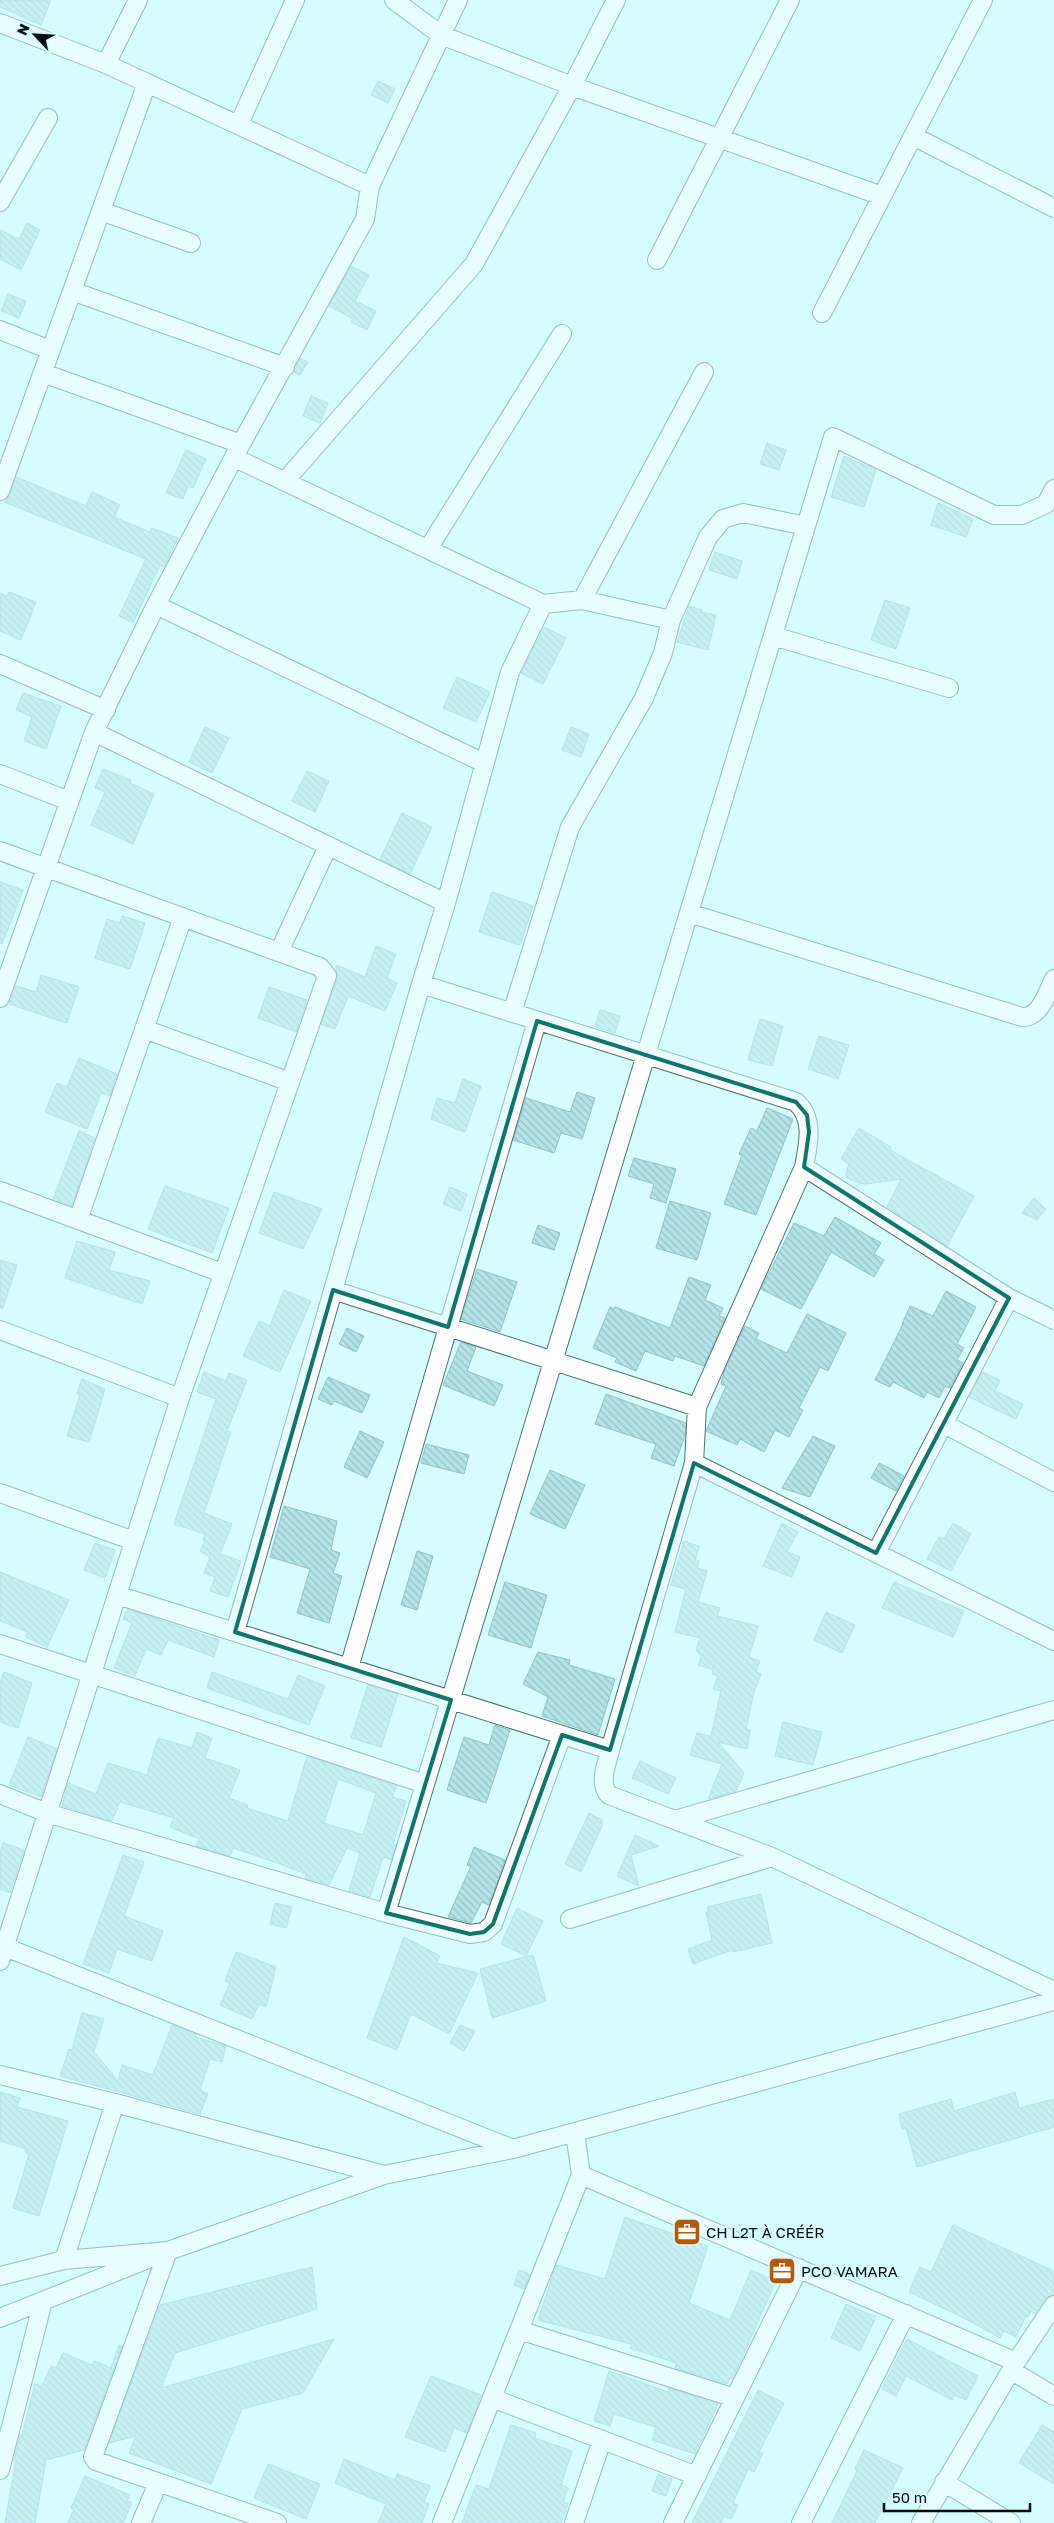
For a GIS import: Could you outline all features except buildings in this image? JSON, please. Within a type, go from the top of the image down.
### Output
[{"type":"street","points":[[106,64],[138,0]]},
{"type":"street","points":[[239,124],[296,0]]},
{"type":"street","points":[[394,0],[441,35],[572,86],[882,196]]},
{"type":"street","points":[[0,998],[94,732],[156,605],[365,219],[370,186],[458,0]]},
{"type":"street","points":[[285,481],[474,264],[572,86],[616,0]]},
{"type":"street","points":[[657,260],[790,0]]},
{"type":"street","points":[[822,312],[984,0]]},
{"type":"street","points":[[0,24],[106,64],[370,186]]},
{"type":"street","points":[[0,491],[147,83]]},
{"type":"street","points":[[0,202],[48,118]]},
{"type":"street","points":[[913,136],[1054,208]]},
{"type":"street","points":[[101,211],[190,243]]},
{"type":"street","points":[[72,291],[285,367]]},
{"type":"street","points":[[0,330],[50,350]]},
{"type":"street","points":[[428,549],[562,334]]},
{"type":"street","points":[[582,600],[704,372]]},
{"type":"street","points":[[42,373],[238,451],[285,481],[543,604],[582,600],[671,620]]},
{"type":"street","points":[[386,1913],[833,437],[994,515],[1022,515],[1046,504],[1054,489]]},
{"type":"street","points":[[512,1013],[570,827],[644,698],[664,653],[671,620],[708,537],[723,519],[743,513],[806,526]]},
{"type":"street","points":[[235,1632],[446,903],[510,672],[543,604]]},
{"type":"street","points":[[156,605],[484,763]]},
{"type":"street","points":[[773,636],[949,688]]},
{"type":"street","points":[[0,664],[106,710]]},
{"type":"street","points":[[94,732],[446,903]]},
{"type":"street","points":[[0,774],[69,801]]},
{"type":"street","points":[[279,952],[328,846]]},
{"type":"street","points":[[0,851],[320,967],[327,976],[180,1398],[1,1956],[512,2150]]},
{"type":"street","points":[[689,913],[1022,1017],[1036,1014],[1054,979]]},
{"type":"street","points":[[78,1220],[183,916]]},
{"type":"street","points":[[421,984],[796,1102],[806,1115],[809,1132],[804,1167],[697,1407],[694,1463],[610,1750],[603,1782],[604,1790],[609,1795],[772,1857],[1054,1991]]},
{"type":"street","points":[[349,1668],[538,1021]]},
{"type":"street","points":[[144,1029],[290,1082]]},
{"type":"street","points":[[804,1167],[1009,1298],[1054,1320]]},
{"type":"street","points":[[0,1191],[222,1273]]},
{"type":"street","points":[[333,1290],[697,1407]]},
{"type":"street","points":[[876,1553],[1009,1298]]},
{"type":"street","points":[[0,1330],[180,1398]]},
{"type":"street","points":[[944,1424],[1054,1482]]},
{"type":"street","points":[[694,1463],[1054,1641]]},
{"type":"street","points":[[0,1492],[134,1541]]},
{"type":"street","points":[[117,1595],[610,1750]]},
{"type":"street","points":[[0,1644],[426,1784]]},
{"type":"street","points":[[675,1820],[1054,1710]]},
{"type":"street","points":[[0,1794],[47,1813],[386,1913],[470,1934],[484,1932],[493,1924],[562,1734]]},
{"type":"street","points":[[570,1919],[772,1857]]},
{"type":"street","points":[[0,2318],[168,2251],[384,2175],[512,2150],[1054,2001]]},
{"type":"street","points":[[0,2075],[115,2102],[384,2175]]},
{"type":"street","points":[[64,2260],[115,2102]]},
{"type":"street","points":[[442,2523],[581,2175],[576,2133]]},
{"type":"street","points":[[581,2175],[906,2314],[1014,2367],[1054,2396]]},
{"type":"street","points":[[0,2276],[64,2260],[168,2251]]},
{"type":"street","points":[[168,2251],[93,2453],[96,2461],[277,2523]]},
{"type":"street","points":[[673,2523],[799,2268]]},
{"type":"street","points":[[0,2470],[44,2301]]},
{"type":"street","points":[[921,2523],[1014,2367],[1054,2305]]},
{"type":"street","points":[[801,2523],[906,2314]]},
{"type":"street","points":[[519,2330],[735,2398]]},
{"type":"street","points":[[492,2398],[697,2476]]},
{"type":"street","points":[[574,2523],[602,2440]]},
{"type":"street","points":[[944,2482],[1010,2523]]},
{"type":"street","points":[[140,2523],[158,2483]]},
{"type":"highlighted area","points":[[537,1021],[796,1102],[807,1115],[809,1132],[804,1167],[1009,1298],[876,1553],[694,1463],[610,1750],[562,1735],[493,1924],[484,1932],[470,1934],[386,1913],[451,1700],[235,1632],[333,1290],[448,1327]]},
{"type":"place","name":"CH L2T À CRÉÉR","points":[[687,2232]]},
{"type":"place","name":"PCO VAMARA","points":[[782,2271]]}]
